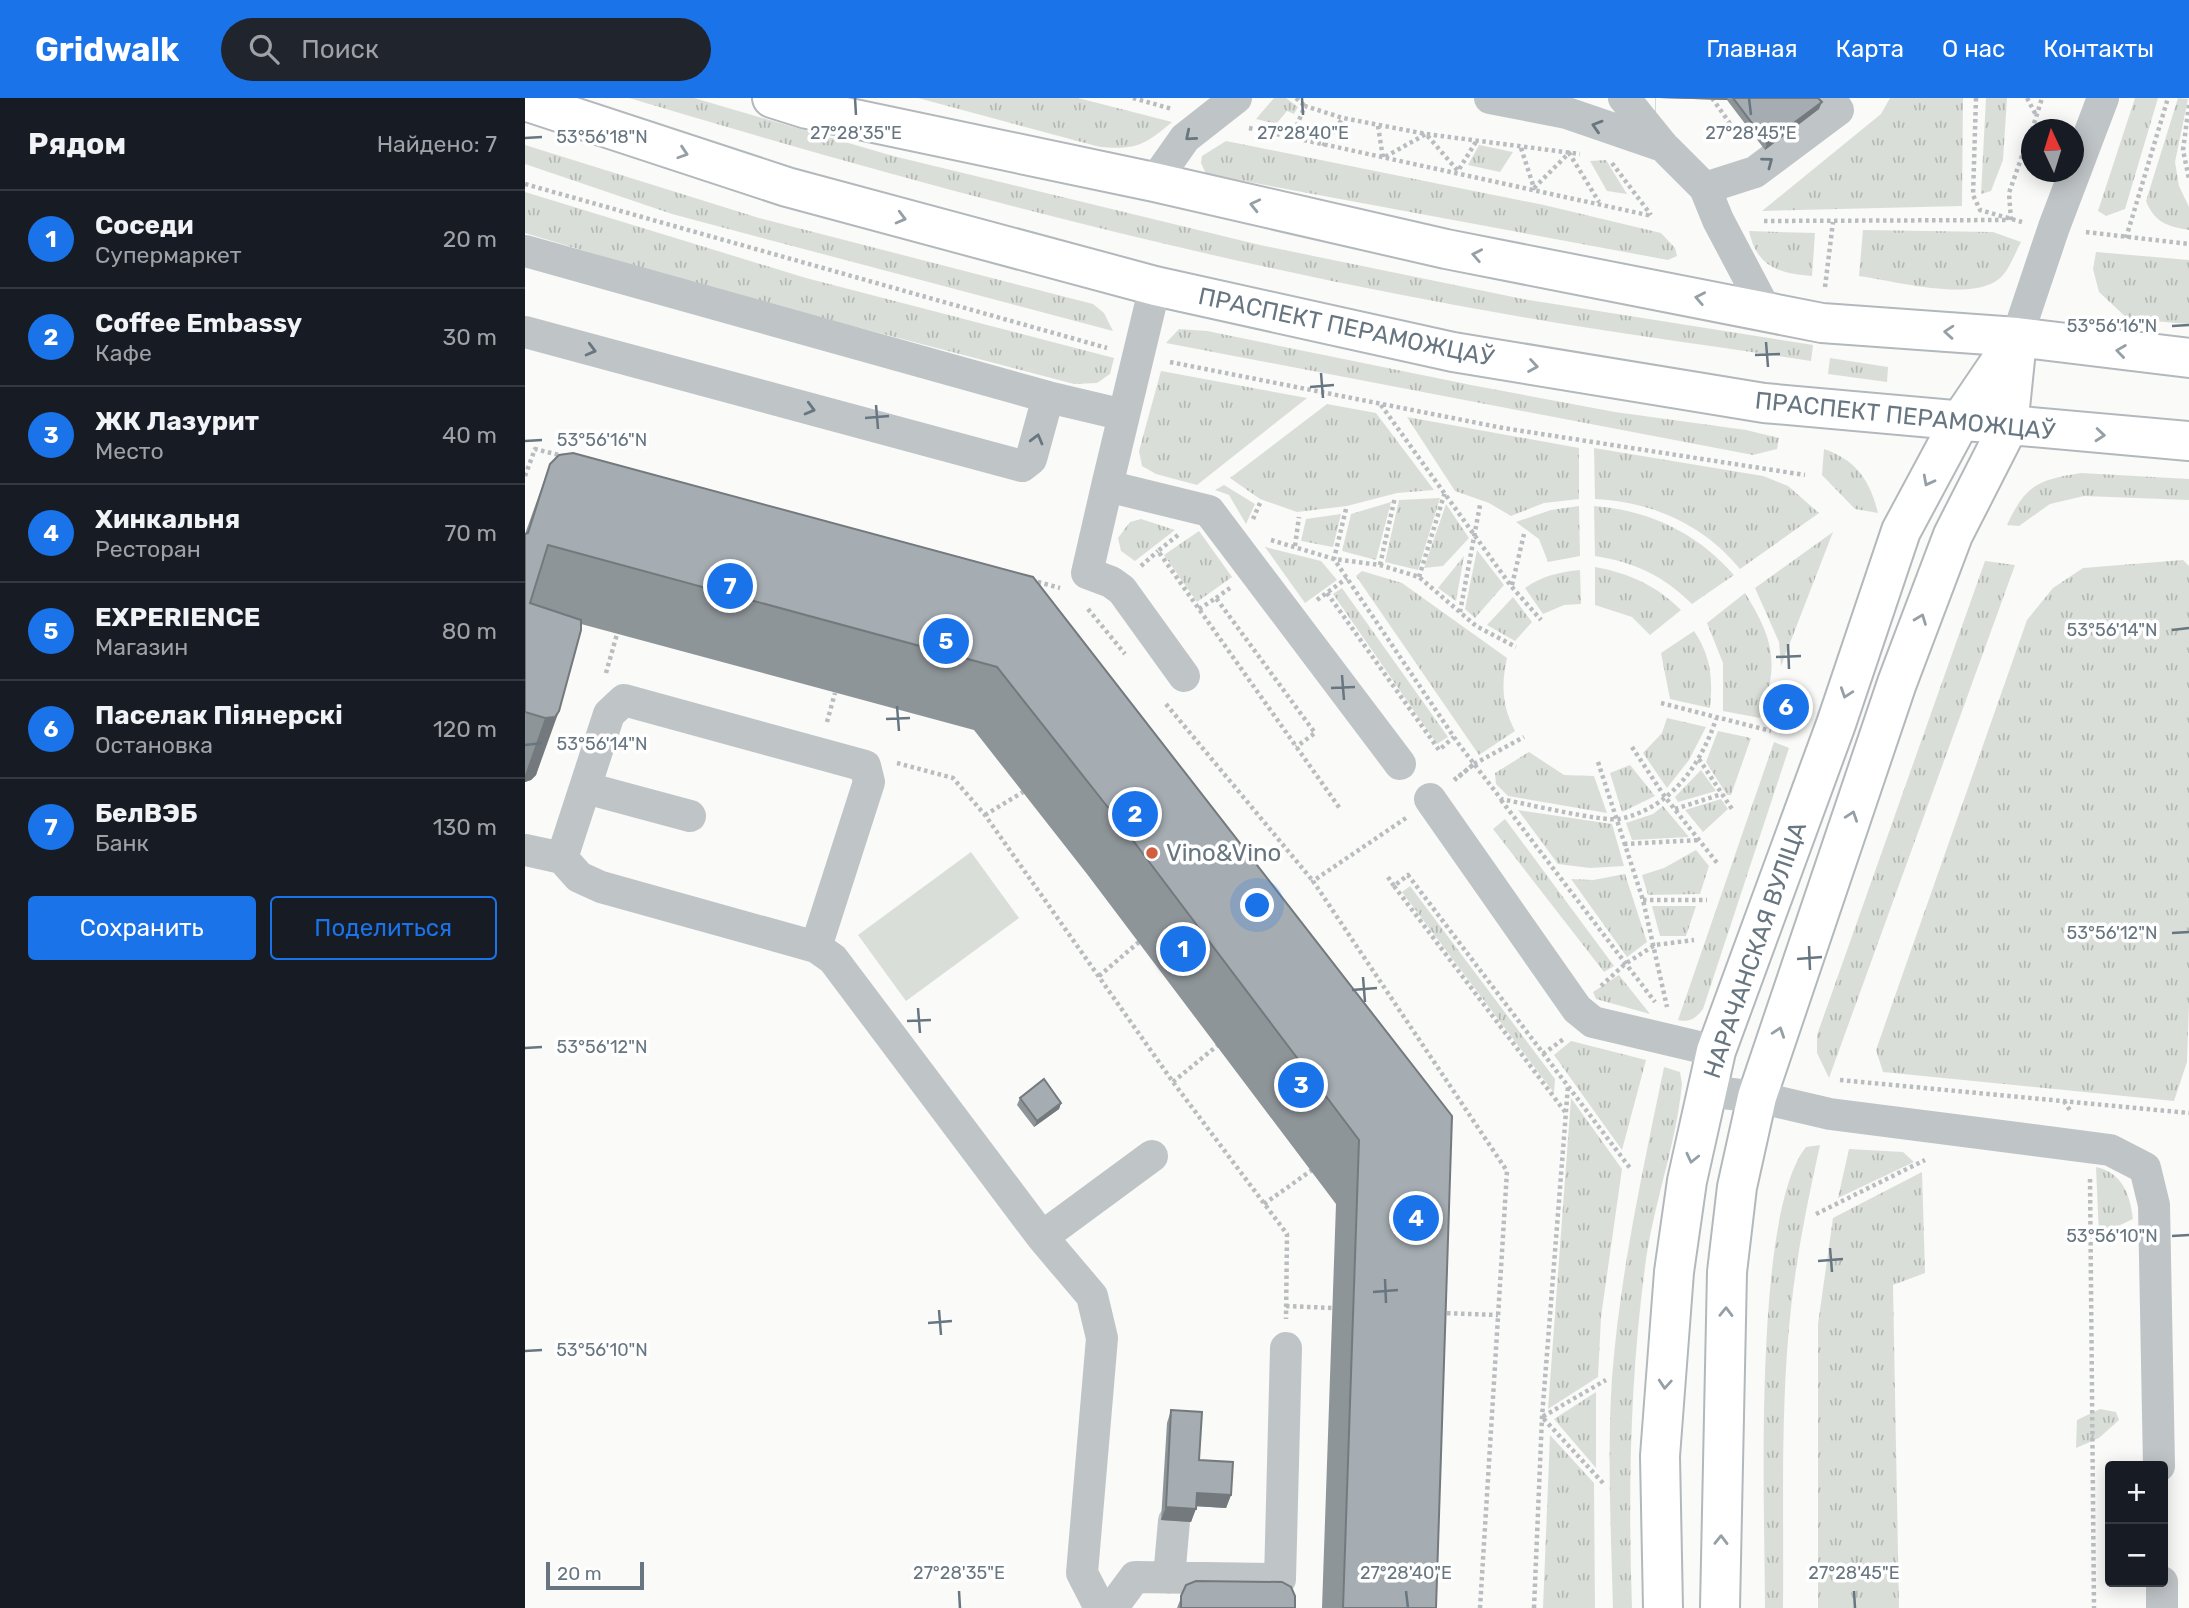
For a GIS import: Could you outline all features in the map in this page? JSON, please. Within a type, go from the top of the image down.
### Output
[{"type":"main road","points":[[772,98],[807,109],[1154,182],[1446,248],[1822,323],[2017,337],[2189,358]]},
{"type":"main road","name":"ПРАСПЕКТ ПЕРАМОЖЦАЎ","points":[[525,101],[787,187],[1155,286],[1467,355],[1764,403],[2008,427],[2189,441]]},
{"type":"main road","points":[[2008,427],[2017,337]]},
{"type":"main road","name":"НАРАЧАНСКАЯ ВУЛІЦА","points":[[1663,1608],[1660,1456],[1674,1272],[1687,1181],[1716,1051],[1836,724],[1901,531],[1960,421],[2017,337]]},
{"type":"main road","name":"НАРАЧАНСКАЯ ВУЛІЦА","points":[[1720,1608],[1727,1272],[1737,1187],[1757,1097],[1897,683],[1953,535],[2008,427]]},
{"type":"street","points":[[1154,182],[1185,138],[1213,119],[1236,98]]},
{"type":"street","points":[[1490,98],[1567,113],[1663,146]]},
{"type":"street","points":[[1624,98],[1663,146],[1705,188],[1766,311]]},
{"type":"street","points":[[1705,188],[1755,172],[1838,110],[1829,98]]},
{"type":"street","points":[[2017,337],[2054,227],[2103,98]]},
{"type":"street","points":[[1656,99],[1663,146]]},
{"type":"street","points":[[525,251],[1048,397],[1124,415]]},
{"type":"street","points":[[1155,286],[1087,573],[1111,582],[1122,590],[1184,676]]},
{"type":"street","points":[[525,332],[1022,466],[1031,459],[1048,397]]},
{"type":"street","points":[[1107,486],[1209,511],[1400,764]]},
{"type":"street","points":[[562,858],[609,714],[624,700],[865,766],[869,782],[816,947]]},
{"type":"street","points":[[586,788],[690,816]]},
{"type":"street","points":[[1421,806],[1577,1009],[1593,1022],[1716,1051]]},
{"type":"street","points":[[525,850],[562,858],[579,877],[601,887],[816,947],[833,959],[1042,1237],[1092,1296],[1102,1338],[1082,1573],[1100,1608]]},
{"type":"street","points":[[1707,1091],[1757,1097],[1830,1114],[2089,1146],[2111,1150],[2144,1168],[2154,1205],[2159,1461]]},
{"type":"street","points":[[1042,1237],[1152,1156]]},
{"type":"street","points":[[1112,1608],[1135,1577],[1280,1579],[1286,1348]]},
{"type":"street","points":[[1169,1578],[1174,1521]]},
{"type":"street","points":[[2162,1587],[2162,1608]]},
{"type":"path","points":[[1133,98],[1291,139],[1458,171],[1652,216],[1607,155]]},
{"type":"path","points":[[1150,103],[1155,98]]},
{"type":"path","points":[[1296,98],[1305,106],[1378,125],[1521,148],[1582,154]]},
{"type":"path","points":[[1976,98],[1973,195],[1980,210],[2011,220]]},
{"type":"path","points":[[2027,98],[2036,116]]},
{"type":"path","points":[[2035,119],[2042,98]]},
{"type":"path","points":[[2126,238],[2168,98]]},
{"type":"path","points":[[2189,105],[2183,150],[2189,179]]},
{"type":"path","points":[[1291,139],[1305,106]]},
{"type":"path","points":[[1322,146],[1343,118]]},
{"type":"path","points":[[1378,125],[1383,158]]},
{"type":"path","points":[[1383,158],[1426,134]]},
{"type":"path","points":[[1426,134],[1458,171]]},
{"type":"path","points":[[1458,171],[1477,141]]},
{"type":"path","points":[[1521,148],[1534,188]]},
{"type":"path","points":[[1534,188],[1569,153]]},
{"type":"path","points":[[1569,153],[1600,203]]},
{"type":"path","points":[[2011,220],[2009,193],[2021,160]]},
{"type":"path","points":[[1764,221],[2011,220]]},
{"type":"path","points":[[1822,323],[1833,222]]},
{"type":"path","points":[[2089,233],[2189,244]]},
{"type":"path","points":[[1380,404],[1511,586],[1541,620]]},
{"type":"path","points":[[525,476],[535,449],[576,459]]},
{"type":"path","points":[[1419,577],[1445,492]]},
{"type":"path","points":[[1380,565],[1395,497]]},
{"type":"path","points":[[1460,612],[1480,505]]},
{"type":"path","points":[[1346,509],[1334,559],[1474,764],[1662,1011]]},
{"type":"path","points":[[1129,567],[1140,567],[1209,511]]},
{"type":"path","points":[[1295,546],[1299,517]]},
{"type":"path","points":[[1511,586],[1524,534]]},
{"type":"path","points":[[1259,536],[1334,559],[1380,565],[1419,577],[1476,626],[1516,647]]},
{"type":"path","points":[[1158,551],[1341,810]]},
{"type":"path","points":[[1019,577],[1073,591]]},
{"type":"path","points":[[1327,593],[1439,750],[1455,737]]},
{"type":"path","points":[[1199,609],[1216,598],[1315,733],[1297,747]]},
{"type":"path","points":[[1082,602],[1126,656]]},
{"type":"path","points":[[1162,699],[1313,881],[1507,1171],[1480,1608]]},
{"type":"path","points":[[1661,703],[1771,731]]},
{"type":"path","points":[[1501,799],[1617,820],[1665,797],[1692,772],[1716,719]]},
{"type":"path","points":[[1474,764],[1524,737]]},
{"type":"path","points":[[1632,747],[1665,797],[1718,864]]},
{"type":"path","points":[[1699,759],[1732,809]]},
{"type":"path","points":[[1598,762],[1643,900],[1670,1020]]},
{"type":"path","points":[[865,766],[896,763],[953,778],[985,815],[1173,1082],[1287,1234],[1286,1348]]},
{"type":"path","points":[[985,815],[1023,792]]},
{"type":"path","points":[[1675,808],[1722,794]]},
{"type":"path","points":[[1313,881],[1421,806]]},
{"type":"path","points":[[1624,844],[1700,840]]},
{"type":"path","points":[[1394,886],[1408,875],[1630,1168]]},
{"type":"path","points":[[1388,877],[1566,1113]]},
{"type":"path","points":[[1643,900],[1707,900]]},
{"type":"path","points":[[1577,1009],[1625,964],[1655,945],[1694,940]]},
{"type":"path","points":[[1099,976],[1139,942]]},
{"type":"path","points":[[1173,1082],[1218,1045]]},
{"type":"path","points":[[1840,1080],[2189,1113]]},
{"type":"path","points":[[1534,1608],[1542,1417],[1568,1086]]},
{"type":"path","points":[[2064,1101],[2089,1146],[2094,1608]]},
{"type":"path","points":[[1816,1214],[1923,1160],[1937,1161]]},
{"type":"path","points":[[1264,1204],[1312,1170]]},
{"type":"path","points":[[1286,1306],[1332,1308]]},
{"type":"path","points":[[1437,1313],[1498,1315]]},
{"type":"path","points":[[1542,1417],[1606,1380]]},
{"type":"path","points":[[1542,1417],[1604,1483]]},
{"type":"green space","points":[[629,98],[694,98],[893,156],[1260,245],[1523,299],[1813,345],[1811,361],[1558,323],[1297,274],[961,193]]},
{"type":"green space","points":[[918,98],[1078,98],[1172,122],[1139,144],[1123,148],[1100,147]]},
{"type":"green space","points":[[1274,98],[1286,98],[1298,107],[1294,114],[1287,111],[1276,124],[1256,119]]},
{"type":"green space","points":[[1890,98],[1963,98],[1962,206],[1762,211],[1881,114]]},
{"type":"green space","points":[[1986,98],[2007,98],[2003,160],[1991,191],[1981,194]]},
{"type":"green space","points":[[2135,98],[2158,98],[2125,209],[2106,216],[2098,211]]},
{"type":"green space","points":[[2178,98],[2188,99],[2175,162],[2179,186],[2189,207],[2189,230],[2174,227],[2158,219],[2146,201]]},
{"type":"green space","points":[[1226,141],[1544,205],[1661,233],[1675,248],[1677,256],[1668,260],[1206,174],[1201,163],[1202,156]]},
{"type":"green space","points":[[525,145],[759,218],[1093,304],[1104,313],[1113,331],[672,214],[525,164]]},
{"type":"green space","points":[[1479,145],[1513,152],[1500,172],[1468,165]]},
{"type":"green space","points":[[1606,160],[1627,194],[1607,191],[1590,161]]},
{"type":"green space","points":[[525,192],[806,278],[1114,358],[1110,374],[1097,383],[1074,384],[715,290],[525,233]]},
{"type":"green space","points":[[1863,230],[1993,232],[2021,242],[2003,276],[1986,286],[1970,289],[1932,288],[1859,276]]},
{"type":"green space","points":[[1749,231],[1815,233],[1812,276],[1789,273],[1771,266],[1757,253]]},
{"type":"green space","points":[[2096,252],[2189,260],[2189,324],[2128,319],[2099,292],[2093,269]]},
{"type":"green space","points":[[1179,329],[1207,331],[1615,412],[1746,430],[1779,438],[1777,449],[1753,455],[1166,343]]},
{"type":"green space","points":[[1830,358],[1888,367],[1887,382],[1828,374]]},
{"type":"green space","points":[[1161,371],[1307,398],[1197,485],[1156,474],[1142,466],[1139,451]]},
{"type":"green space","points":[[1327,404],[1376,413],[1434,490],[1397,493],[1347,506],[1297,512],[1260,499],[1230,478]]},
{"type":"green space","points":[[1407,417],[1579,448],[1579,499],[1544,503],[1511,516],[1489,503],[1455,491]]},
{"type":"green space","points":[[1594,448],[1763,476],[1788,486],[1819,513],[1740,569],[1710,540],[1675,518],[1637,505],[1595,499]]},
{"type":"green space","points":[[1824,449],[1845,459],[1860,473],[1871,491],[1878,513],[1855,509],[1822,475]]},
{"type":"green space","points":[[2081,473],[2189,479],[2189,500],[2084,496],[2050,504],[2019,526],[2007,525],[2027,492],[2035,486],[2054,478]]},
{"type":"green space","points":[[1224,485],[1255,504],[1246,524],[1229,495],[1215,490]]},
{"type":"green space","points":[[1440,498],[1418,570],[1385,562],[1399,500]]},
{"type":"green space","points":[[1391,502],[1376,560],[1342,551],[1351,514]]},
{"type":"green space","points":[[1446,504],[1469,538],[1443,566],[1424,568]]},
{"type":"green space","points":[[1579,506],[1580,556],[1548,562],[1539,539],[1516,522],[1551,510]]},
{"type":"green space","points":[[1594,506],[1634,513],[1671,526],[1704,547],[1734,575],[1692,604],[1671,586],[1648,572],[1623,562],[1595,556]]},
{"type":"green space","points":[[1341,514],[1333,547],[1301,541],[1306,519]]},
{"type":"green space","points":[[1141,519],[1175,530],[1135,561],[1121,551],[1118,538],[1130,522]]},
{"type":"green space","points":[[1199,531],[1232,577],[1197,602],[1164,555]]},
{"type":"green space","points":[[1833,532],[1781,666],[1779,642],[1755,588]]},
{"type":"green space","points":[[1265,547],[1321,561],[1337,580],[1305,603]]},
{"type":"green space","points":[[1477,550],[1504,585],[1475,618],[1465,609]]},
{"type":"green space","points":[[1464,556],[1456,601],[1438,588]]},
{"type":"green space","points":[[2183,560],[2189,566],[2189,1005],[2187,1062],[2174,1101],[1883,1072],[1876,1050],[2027,620],[2053,588],[2083,568]]},
{"type":"green space","points":[[1985,561],[2015,565],[1829,1078],[1817,1053],[1817,1035]]},
{"type":"green space","points":[[1595,567],[1642,582],[1681,610],[1650,635],[1632,617],[1595,605]]},
{"type":"green space","points":[[1580,570],[1581,604],[1564,605],[1543,614],[1525,588],[1551,575]]},
{"type":"green space","points":[[1362,571],[1402,583],[1507,658],[1504,695],[1507,713],[1515,731],[1479,755],[1356,576]]},
{"type":"green space","points":[[1342,588],[1448,737],[1437,744],[1333,594]]},
{"type":"green space","points":[[1745,593],[1763,625],[1771,654],[1770,683],[1760,718],[1723,711],[1723,663],[1707,623]]},
{"type":"green space","points":[[1513,597],[1532,622],[1515,641],[1487,625]]},
{"type":"green space","points":[[1694,631],[1700,640],[1709,668],[1710,708],[1670,699],[1661,653]]},
{"type":"green space","points":[[1667,718],[1706,727],[1689,760],[1667,788],[1643,753],[1662,733]]},
{"type":"green space","points":[[1718,731],[1751,738],[1731,795],[1727,795],[1706,762]]},
{"type":"green space","points":[[1774,742],[1789,748],[1703,1009],[1692,1019],[1678,1020]]},
{"type":"green space","points":[[1529,752],[1564,775],[1594,776],[1607,813],[1508,796],[1496,784],[1495,773]]},
{"type":"green space","points":[[1630,765],[1655,796],[1622,812],[1610,773]]},
{"type":"green space","points":[[1701,770],[1716,791],[1678,802],[1675,797]]},
{"type":"green space","points":[[1721,799],[1728,809],[1703,832],[1685,810]]},
{"type":"green space","points":[[1663,806],[1689,837],[1632,840],[1626,823],[1653,814]]},
{"type":"green space","points":[[1518,810],[1612,824],[1624,866],[1590,868],[1558,864]]},
{"type":"green space","points":[[1505,819],[1614,966],[1604,972],[1493,829]]},
{"type":"green space","points":[[1696,850],[1709,866],[1700,894],[1648,895],[1642,875],[1664,868]]},
{"type":"green space","points":[[971,852],[1019,918],[906,1001],[858,935]]},
{"type":"green space","points":[[1625,874],[1647,942],[1627,957],[1571,879],[1593,880]]},
{"type":"green space","points":[[1410,886],[1555,1079],[1554,1093],[1402,892]]},
{"type":"green space","points":[[1652,906],[1696,906],[1686,936],[1660,936]]},
{"type":"green space","points":[[1619,975],[1650,1014],[1596,999],[1593,992]]},
{"type":"green space","points":[[1571,1041],[1646,1060],[1622,1150],[1554,1055]]},
{"type":"green space","points":[[1664,1067],[1680,1072],[1682,1084],[1675,1130],[1653,1221],[1640,1309],[1631,1438],[1632,1608],[1613,1608],[1610,1493],[1612,1378],[1633,1222]]},
{"type":"green space","points":[[1571,1098],[1622,1169],[1601,1317],[1598,1377],[1548,1409]]},
{"type":"green space","points":[[1820,1145],[1793,1287],[1788,1345],[1784,1420],[1783,1608],[1765,1608],[1764,1438],[1769,1297],[1777,1234],[1789,1182],[1806,1147]]},
{"type":"green space","points":[[1849,1149],[1903,1152],[1914,1162],[1838,1198]]},
{"type":"green space","points":[[2096,1167],[2113,1174],[2124,1186],[2133,1219],[2099,1235]]},
{"type":"green space","points":[[1922,1172],[1925,1273],[1893,1285],[1899,1608],[1818,1608],[1818,1324],[1833,1218]]},
{"type":"green space","points":[[1596,1392],[1596,1468],[1554,1419]]},
{"type":"green space","points":[[2100,1409],[2116,1412],[2119,1420],[2099,1438],[2076,1448],[2077,1420]]},
{"type":"green space","points":[[1550,1435],[1594,1483],[1595,1608],[1543,1608]]},
{"type":"building","points":[[1733,98],[1818,98],[1822,102],[1767,143]]},
{"type":"building","points":[[573,453],[1033,577],[1452,1116],[1436,1608],[1343,1608],[1359,1140],[1110,810],[997,667],[548,545],[530,603],[581,620],[581,630],[559,711],[555,717],[545,718],[525,712],[525,534],[528,533],[550,464],[559,455]]},
{"type":"building","points":[[1044,1079],[1061,1103],[1037,1121],[1020,1098]]},
{"type":"building","points":[[1171,1410],[1202,1412],[1199,1460],[1233,1462],[1231,1495],[1197,1493],[1196,1509],[1166,1507]]},
{"type":"building","points":[[1196,1581],[1282,1582],[1291,1587],[1295,1596],[1295,1608],[1181,1608],[1181,1596],[1186,1585]]},
{"type":"place","name":"БелВЭБ","points":[[730,586]]},
{"type":"place","name":"EXPERIENCE","points":[[946,641]]},
{"type":"place","name":"Паселак Піянерскі","points":[[1786,707]]},
{"type":"place","name":"Coffee Embassy","points":[[1135,814]]},
{"type":"place","name":"Vino&Vino","points":[[1152,853]]},
{"type":"place","name":"Соседи","points":[[1183,949]]},
{"type":"place","name":"ЖК Лазурит","points":[[1301,1085]]},
{"type":"place","name":"Хинкальня","points":[[1416,1218]]}]
